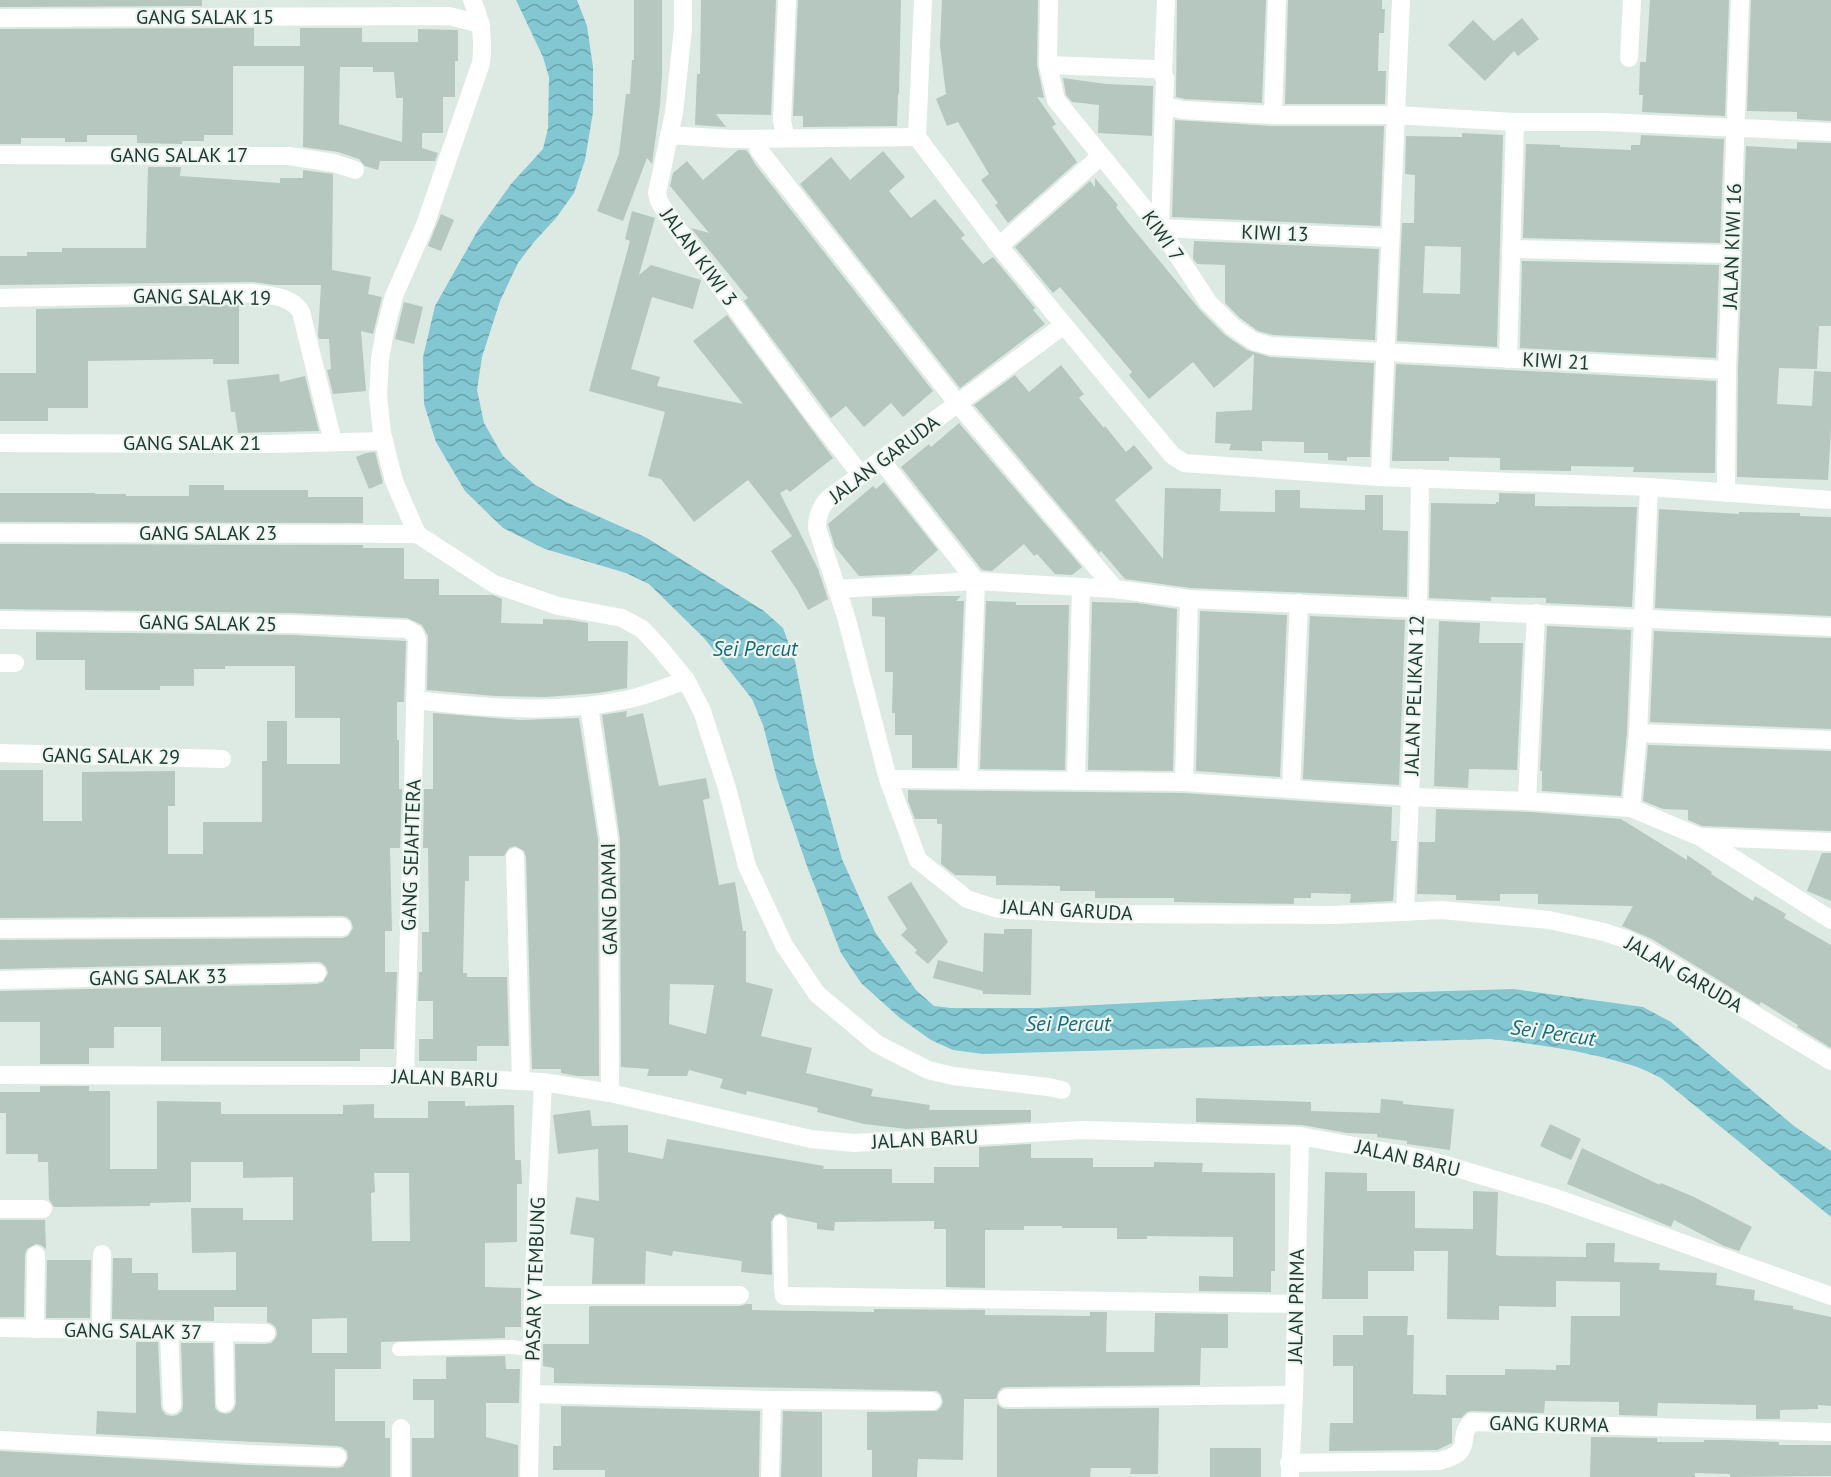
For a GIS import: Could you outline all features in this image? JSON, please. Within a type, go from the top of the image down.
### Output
[{"type":"street","points":[[472,0],[481,24],[484,45],[481,63],[425,225],[394,296],[380,359],[378,396],[384,441],[394,481],[417,534],[494,584],[558,606],[622,618],[642,629],[686,680],[702,711],[727,788],[747,866],[784,945],[816,994],[877,1044],[928,1070],[952,1076],[1062,1090]]},
{"type":"street","name":"JALAN KIWI 3","points":[[683,0],[681,59],[674,113],[657,193],[661,206],[811,411],[861,475]]},
{"type":"street","points":[[786,138],[782,121],[787,0]]},
{"type":"street","points":[[923,0],[917,137],[999,246],[1172,455],[1184,463],[1380,477],[1649,487],[1831,500]]},
{"type":"street","name":"KIWI 7","points":[[1049,0],[1048,66],[1056,100],[1160,228],[1208,302],[1233,327],[1253,341],[1271,346],[1385,352]]},
{"type":"street","points":[[1160,228],[1166,0]]},
{"type":"street","points":[[1273,115],[1277,0]]},
{"type":"street","points":[[1380,477],[1401,0]]},
{"type":"street","points":[[1629,58],[1632,0]]},
{"type":"street","name":"JALAN KIWI 16","points":[[1726,493],[1727,370],[1740,0]]},
{"type":"street","name":"GANG SALAK 15","points":[[0,18],[449,16],[481,24]]},
{"type":"street","points":[[1048,66],[1153,69],[1163,73]]},
{"type":"street","points":[[1165,106],[1183,110],[1273,115],[1395,115],[1515,122],[1604,122],[1831,132]]},
{"type":"street","points":[[1508,359],[1515,122]]},
{"type":"street","points":[[669,135],[731,139],[917,137]]},
{"type":"street","points":[[756,139],[759,150],[958,404],[1115,589]]},
{"type":"street","name":"GANG SALAK 17","points":[[0,155],[289,156],[334,163],[356,170]]},
{"type":"street","points":[[999,246],[1101,156]]},
{"type":"street","name":"KIWI 13","points":[[1160,228],[1390,238]]},
{"type":"street","points":[[1511,249],[1731,254]]},
{"type":"street","name":"GANG SALAK 19","points":[[0,298],[252,293],[294,302],[301,312],[333,442]]},
{"type":"street","name":"JALAN GARUDA","points":[[1064,325],[828,499],[821,507],[817,517],[817,528],[847,620],[888,779],[918,860],[967,899],[995,908],[1101,914],[1334,915],[1442,910],[1549,920],[1604,932],[1646,949],[1831,1061]]},
{"type":"street","name":"KIWI 21","points":[[1385,352],[1727,370]]},
{"type":"street","name":"GANG SALAK 21","points":[[0,442],[270,444],[384,441]]},
{"type":"street","points":[[881,460],[976,581],[968,780]]},
{"type":"street","name":"JALAN PELIKAN 12","points":[[1405,912],[1418,610],[1420,478]]},
{"type":"street","points":[[1631,808],[1638,733],[1649,487]]},
{"type":"street","name":"GANG SALAK 23","points":[[0,533],[417,534]]},
{"type":"street","points":[[837,589],[976,581],[1115,589],[1189,598],[1831,627]]},
{"type":"street","points":[[1076,781],[1081,588]]},
{"type":"street","points":[[1184,782],[1189,598]]},
{"type":"street","points":[[1291,789],[1299,603]]},
{"type":"street","points":[[1527,801],[1536,613]]},
{"type":"street","name":"GANG SALAK 25","points":[[0,620],[292,624],[407,629],[415,634]]},
{"type":"street","name":"GANG SEJAHTERA","points":[[405,1076],[417,640],[415,634]]},
{"type":"street","points":[[415,700],[524,709],[589,706],[628,699],[686,680]]},
{"type":"street","name":"GANG DAMAI","points":[[589,706],[609,839],[610,1094]]},
{"type":"street","points":[[1638,733],[1831,740]]},
{"type":"street","name":"GANG SALAK 29","points":[[0,753],[222,759]]},
{"type":"street","points":[[888,779],[1184,782],[1410,797],[1527,801],[1631,808],[1700,837],[1831,920]]},
{"type":"street","points":[[1700,837],[1831,842]]},
{"type":"street","points":[[515,857],[520,1081]]},
{"type":"street","points":[[0,929],[342,927]]},
{"type":"street","name":"GANG SALAK 33","points":[[0,980],[316,974]]},
{"type":"street","name":"JALAN BARU","points":[[0,1075],[405,1076],[543,1082],[610,1094],[811,1139],[854,1143],[1082,1130],[1300,1136],[1426,1159],[1500,1181],[1553,1197],[1831,1296]]},
{"type":"street","name":"PASAR V TEMBUNG","points":[[529,1477],[533,1295],[543,1082]]},
{"type":"street","name":"JALAN PRIMA","points":[[1290,1470],[1300,1136]]},
{"type":"street","points":[[0,1209],[43,1209]]},
{"type":"street","points":[[101,1330],[102,1254]]},
{"type":"street","points":[[35,1329],[36,1255]]},
{"type":"street","points":[[533,1295],[740,1295]]},
{"type":"street","points":[[784,1296],[1296,1304]]},
{"type":"street","name":"GANG SALAK 37","points":[[0,1328],[266,1333]]},
{"type":"street","points":[[170,1331],[172,1405]]},
{"type":"street","points":[[224,1332],[225,1403]]},
{"type":"street","points":[[532,1394],[932,1401]]},
{"type":"street","points":[[1007,1398],[1294,1395]]},
{"type":"street","points":[[770,1477],[772,1400]]},
{"type":"street","name":"GANG KURMA","points":[[1290,1470],[1438,1461],[1453,1457],[1461,1450],[1464,1446],[1467,1428],[1472,1422],[1831,1432]]},
{"type":"street","points":[[401,1428],[401,1477]]},
{"type":"street","points":[[0,1440],[338,1457]]},
{"type":"lane","points":[[780,1222],[781,1291],[784,1296]]},
{"type":"lane","points":[[399,1349],[512,1347],[533,1350]]},
{"type":"water","name":"Sei Percut","points":[[516,0],[577,0],[587,26],[593,67],[593,112],[585,160],[574,193],[518,263],[500,301],[482,357],[477,390],[484,423],[503,456],[535,485],[566,502],[647,538],[764,611],[783,628],[795,661],[814,759],[842,859],[875,932],[916,990],[934,1006],[951,1008],[1038,1008],[1251,997],[1514,989],[1643,1007],[1671,1022],[1794,1126],[1831,1151],[1831,1217],[1661,1078],[1635,1066],[1597,1056],[1491,1039],[983,1054],[953,1050],[931,1040],[900,1018],[861,983],[841,953],[808,869],[777,779],[763,725],[752,699],[704,638],[649,584],[626,573],[545,549],[503,528],[465,491],[436,442],[424,404],[423,357],[435,306],[478,230],[511,184],[543,149],[548,128],[549,77],[543,57]]},
{"type":"building","points":[[0,0],[202,0],[202,6],[0,7]]},
{"type":"building","points":[[634,0],[662,0],[662,75],[652,164],[647,158],[623,221],[597,211],[619,154],[626,94],[630,94],[632,60],[634,60]]},
{"type":"building","points":[[701,0],[776,0],[771,115],[716,114],[726,127],[695,125],[697,74],[700,74]]},
{"type":"building","points":[[798,0],[901,0],[897,126],[803,127],[803,116],[793,116]]},
{"type":"building","points":[[942,0],[1038,0],[1037,65],[1044,98],[1037,97],[1056,124],[1052,127],[1077,162],[1008,223],[995,205],[998,203],[981,180],[989,174],[958,122],[947,126],[936,99],[946,94],[940,46]]},
{"type":"building","points":[[1177,0],[1266,0],[1262,103],[1176,97]]},
{"type":"building","points":[[1288,0],[1382,0],[1382,9],[1385,9],[1384,33],[1379,33],[1378,71],[1386,71],[1385,104],[1285,104]]},
{"type":"building","points":[[1650,0],[1729,0],[1725,116],[1642,112],[1643,95],[1639,95],[1640,62],[1646,62]]},
{"type":"building","points":[[1751,0],[1831,0],[1831,121],[1797,119],[1797,112],[1747,111]]},
{"type":"building","points":[[1522,18],[1539,39],[1518,56],[1514,51],[1485,81],[1448,45],[1473,20],[1494,41]]},
{"type":"building","points":[[254,28],[254,46],[300,46],[300,28],[362,28],[362,42],[418,42],[418,29],[458,30],[455,97],[443,97],[443,133],[422,133],[422,148],[438,153],[435,161],[380,161],[378,170],[365,166],[359,159],[338,152],[303,147],[304,66],[233,66],[233,135],[204,135],[204,141],[182,141],[182,144],[137,143],[137,135],[87,135],[87,142],[65,142],[65,138],[21,138],[21,144],[0,144],[0,29]],"holes":[[[340,67],[373,67],[373,72],[394,72],[396,98],[403,98],[402,142],[339,124]]]},
{"type":"building","points":[[1063,78],[1106,84],[1153,86],[1152,136],[1098,133],[1099,105],[1072,102],[1066,95]]},
{"type":"building","points":[[1175,120],[1272,126],[1384,126],[1380,226],[1172,217]]},
{"type":"building","points":[[1462,133],[1503,135],[1497,347],[1397,341],[1402,223],[1414,223],[1415,175],[1405,174],[1406,136],[1462,137]],"holes":[[[1425,246],[1461,247],[1460,294],[1423,293]]]},
{"type":"building","points":[[1641,135],[1724,139],[1720,243],[1523,238],[1526,144],[1631,150],[1631,145],[1640,145]]},
{"type":"building","points":[[1797,142],[1831,143],[1831,326],[1819,326],[1817,369],[1779,368],[1777,404],[1812,406],[1814,371],[1831,372],[1828,480],[1737,477],[1738,370],[1746,146],[1797,149]]},
{"type":"building","points":[[738,150],[748,152],[755,164],[933,391],[903,417],[891,403],[864,427],[846,406],[831,418],[744,301],[748,298],[691,228],[709,233],[670,186],[673,173],[687,161],[703,180]]},
{"type":"building","points":[[883,151],[905,177],[889,191],[911,218],[935,199],[965,235],[961,238],[983,264],[993,257],[1035,308],[1033,310],[1045,324],[960,388],[800,184],[831,157],[850,180]]},
{"type":"building","points":[[148,167],[181,167],[180,176],[280,183],[280,178],[303,178],[303,170],[333,174],[332,270],[371,277],[368,294],[382,297],[373,334],[361,331],[366,391],[333,394],[327,370],[331,369],[329,339],[319,339],[318,335],[321,285],[275,285],[252,282],[0,285],[0,256],[27,256],[27,252],[62,252],[62,248],[146,248]]},
{"type":"building","points":[[1095,178],[1118,205],[1116,207],[1126,220],[1200,310],[1225,335],[1247,350],[1270,357],[1374,363],[1370,457],[1347,457],[1347,461],[1328,460],[1328,453],[1304,453],[1304,442],[1262,441],[1262,451],[1229,450],[1231,444],[1215,443],[1216,412],[1252,410],[1254,354],[1214,388],[1193,362],[1149,399],[1129,375],[1132,372],[1060,287],[1053,293],[1015,247],[1090,181],[1095,187]]},
{"type":"building","points":[[632,211],[655,218],[639,275],[651,265],[701,280],[693,309],[652,297],[631,369],[660,377],[657,386],[743,404],[693,341],[727,315],[833,458],[790,492],[787,489],[780,493],[818,569],[828,599],[808,610],[771,551],[792,536],[748,480],[694,522],[661,479],[648,476],[665,412],[589,391],[630,241],[625,239]]},
{"type":"building","points":[[441,214],[454,220],[441,251],[428,246]]},
{"type":"building","points":[[1194,241],[1379,249],[1375,340],[1273,335],[1258,331],[1225,303],[1225,265],[1197,264],[1193,259]]},
{"type":"building","points":[[1522,261],[1719,265],[1716,358],[1520,348]]},
{"type":"building","points":[[404,302],[423,307],[414,344],[395,339]]},
{"type":"building","points":[[239,305],[239,364],[213,364],[213,359],[88,361],[88,408],[48,408],[48,421],[0,421],[0,373],[36,373],[36,309]]},
{"type":"building","points":[[1396,364],[1716,381],[1715,473],[1633,472],[1634,467],[1571,466],[1571,471],[1500,470],[1500,458],[1449,457],[1449,461],[1392,461]]},
{"type":"building","points":[[1061,365],[1084,394],[1079,398],[1104,428],[1105,426],[1126,452],[1134,445],[1153,468],[1115,500],[1163,559],[1165,488],[1221,489],[1220,511],[1275,512],[1275,490],[1300,490],[1300,508],[1365,510],[1365,495],[1383,495],[1383,530],[1408,531],[1407,597],[1190,588],[1125,579],[1101,551],[1099,553],[974,405],[1015,375],[1029,392]]},
{"type":"building","points":[[279,374],[280,382],[305,376],[319,431],[238,433],[235,412],[231,412],[227,380]]},
{"type":"building","points":[[959,423],[1082,567],[1072,575],[1055,574],[1037,554],[1034,556],[1024,544],[992,571],[982,570],[901,467],[929,444],[931,447]]},
{"type":"building","points":[[375,452],[383,483],[369,489],[356,457]]},
{"type":"building","points":[[884,482],[938,550],[910,574],[859,576],[835,547],[828,524],[873,486],[876,489]]},
{"type":"building","points":[[189,485],[224,485],[224,490],[308,490],[308,497],[363,497],[363,523],[0,522],[0,493],[189,496]]},
{"type":"building","points":[[1499,493],[1535,494],[1535,506],[1637,507],[1632,607],[1546,603],[1546,598],[1491,597],[1491,601],[1429,598],[1431,503],[1496,504],[1499,502]]},
{"type":"building","points":[[1659,509],[1739,514],[1739,512],[1800,513],[1800,516],[1831,517],[1831,616],[1655,608]]},
{"type":"building","points":[[0,544],[363,545],[363,548],[404,548],[404,579],[439,579],[439,595],[493,595],[502,599],[501,623],[543,624],[543,619],[570,620],[588,623],[588,641],[628,641],[627,688],[546,697],[495,696],[427,690],[428,636],[422,625],[407,618],[292,613],[0,609]]},
{"type":"building","points":[[961,596],[956,601],[964,601],[957,768],[912,768],[912,735],[895,735],[895,713],[892,713],[893,672],[885,672],[885,617],[872,616],[872,598]]},
{"type":"building","points":[[986,601],[1016,602],[1016,605],[1069,605],[1065,770],[980,769]]},
{"type":"building","points":[[1092,602],[1138,603],[1177,609],[1173,771],[1088,770]]},
{"type":"building","points":[[1200,611],[1287,615],[1280,777],[1196,771]]},
{"type":"building","points":[[1310,616],[1405,620],[1399,785],[1303,779]]},
{"type":"building","points":[[1439,621],[1480,623],[1479,643],[1523,643],[1517,770],[1469,769],[1468,788],[1434,786]]},
{"type":"building","points":[[1547,626],[1631,630],[1627,732],[1621,796],[1542,791],[1542,771],[1540,771]]},
{"type":"building","points":[[1654,631],[1831,638],[1831,729],[1650,722]]},
{"type":"building","points":[[36,632],[292,635],[406,641],[404,702],[397,702],[399,789],[402,789],[400,848],[390,848],[392,931],[385,931],[385,972],[397,972],[394,1049],[360,1049],[360,1061],[161,1061],[161,1027],[114,1027],[114,1048],[89,1048],[89,1064],[40,1064],[40,1022],[0,1022],[0,991],[317,984],[323,982],[328,973],[322,963],[317,962],[0,969],[0,940],[342,938],[348,936],[353,928],[351,921],[342,916],[0,918],[0,770],[43,770],[43,821],[82,821],[82,772],[175,771],[175,806],[168,806],[168,854],[203,854],[203,822],[262,822],[262,761],[267,761],[267,721],[287,721],[287,764],[340,764],[340,718],[295,718],[295,666],[225,666],[225,669],[194,669],[194,686],[160,686],[160,690],[85,690],[85,660],[36,660]]},
{"type":"building","points":[[627,711],[626,717],[643,713],[659,786],[706,778],[710,798],[703,800],[719,885],[735,882],[743,931],[746,931],[746,982],[773,989],[761,1036],[812,1048],[806,1073],[873,1089],[871,1096],[930,1105],[929,1110],[1031,1110],[1031,1122],[906,1129],[864,1124],[817,1112],[818,1108],[747,1091],[746,1095],[720,1088],[723,1079],[689,1070],[687,1076],[647,1076],[649,1069],[621,1067],[620,839],[602,715]],"holes":[[[670,984],[714,985],[706,1034],[669,1024]]]},
{"type":"building","points":[[433,713],[520,720],[579,718],[598,840],[599,1076],[577,1076],[561,1073],[561,1069],[532,1069],[526,857],[524,851],[515,846],[509,848],[504,856],[469,856],[469,881],[465,881],[463,973],[467,973],[467,977],[507,977],[509,1046],[477,1046],[477,1061],[419,1061],[419,1039],[433,1039],[433,1001],[418,1001],[419,972],[422,972],[422,932],[429,932],[428,848],[423,848],[424,789],[433,789]]},
{"type":"building","points":[[1648,745],[1831,751],[1831,831],[1702,826],[1688,820],[1688,810],[1663,809],[1643,801]]},
{"type":"building","points":[[908,790],[1184,793],[1392,807],[1391,841],[1397,841],[1393,901],[1350,903],[1351,894],[1311,893],[1311,898],[1294,898],[1294,904],[1174,902],[1174,898],[1095,898],[1095,891],[1060,891],[1060,886],[996,885],[996,876],[955,875],[941,864],[942,824],[937,824],[937,819],[915,819],[908,801]]},
{"type":"building","points":[[1436,809],[1530,812],[1621,819],[1687,860],[1687,855],[1712,872],[1711,874],[1753,901],[1755,896],[1786,914],[1784,918],[1831,945],[1831,1048],[1761,1002],[1759,1005],[1652,939],[1622,926],[1633,906],[1538,904],[1538,894],[1500,894],[1500,901],[1456,900],[1456,895],[1417,894],[1419,842],[1435,842]]},
{"type":"building","points":[[1822,853],[1831,853],[1831,901],[1807,891]]},
{"type":"building","points":[[911,882],[948,942],[928,964],[915,953],[917,950],[901,935],[907,929],[887,897]]},
{"type":"building","points":[[1004,929],[1032,929],[1031,995],[983,994],[983,991],[933,978],[938,960],[983,972],[984,933],[1004,934]]},
{"type":"building","points":[[40,1086],[89,1086],[89,1091],[110,1091],[110,1169],[157,1169],[157,1101],[221,1102],[221,1114],[343,1114],[343,1105],[374,1104],[374,1118],[428,1118],[428,1101],[465,1101],[465,1106],[514,1105],[515,1160],[521,1160],[522,1184],[517,1184],[517,1242],[485,1243],[485,1287],[521,1288],[521,1327],[505,1327],[505,1338],[381,1342],[381,1369],[335,1369],[335,1421],[385,1421],[385,1438],[390,1438],[390,1477],[0,1477],[0,1451],[337,1468],[343,1467],[348,1458],[347,1451],[337,1446],[96,1434],[97,1411],[136,1413],[136,1342],[158,1342],[161,1405],[166,1415],[177,1415],[182,1411],[181,1343],[213,1343],[215,1408],[225,1414],[234,1409],[236,1403],[235,1344],[266,1344],[275,1339],[276,1328],[267,1322],[267,1307],[214,1307],[214,1321],[112,1319],[113,1258],[132,1258],[132,1273],[158,1273],[158,1290],[236,1290],[236,1252],[192,1253],[191,1208],[243,1208],[243,1220],[293,1220],[293,1177],[243,1178],[243,1162],[191,1162],[191,1202],[150,1203],[150,1206],[54,1207],[49,1199],[48,1162],[38,1162],[38,1154],[6,1154],[6,1113],[0,1113],[0,1092],[40,1092]],"holes":[[[374,1173],[409,1173],[410,1241],[372,1241],[371,1193],[375,1192]],[[347,1318],[347,1353],[312,1353],[312,1319]]]},
{"type":"building","points":[[1196,1098],[1311,1102],[1311,1111],[1380,1113],[1381,1099],[1403,1101],[1403,1104],[1454,1109],[1450,1150],[1407,1144],[1407,1141],[1377,1137],[1377,1134],[1347,1133],[1302,1125],[1196,1122]]},
{"type":"building","points":[[590,1110],[592,1126],[628,1125],[628,1152],[663,1159],[667,1139],[824,1166],[823,1169],[892,1169],[892,1183],[934,1183],[934,1167],[979,1167],[979,1147],[1031,1144],[1031,1158],[1093,1158],[1093,1167],[1154,1167],[1154,1162],[1203,1163],[1202,1172],[1275,1173],[1275,1271],[1271,1271],[1271,1292],[1199,1291],[1199,1276],[1233,1277],[1233,1237],[1147,1236],[1147,1239],[1117,1239],[1117,1228],[1062,1228],[1062,1226],[1024,1226],[1024,1230],[985,1230],[985,1288],[946,1287],[946,1229],[934,1229],[934,1221],[835,1222],[834,1231],[817,1229],[817,1223],[787,1217],[780,1213],[775,1215],[771,1222],[772,1275],[741,1272],[742,1261],[673,1251],[672,1256],[646,1251],[645,1284],[592,1284],[594,1238],[570,1234],[576,1197],[599,1201],[598,1149],[558,1154],[553,1115]]},
{"type":"building","points":[[1550,1124],[1581,1139],[1571,1160],[1540,1146]]},
{"type":"building","points":[[1582,1148],[1660,1185],[1661,1183],[1694,1197],[1752,1227],[1739,1251],[1724,1246],[1674,1220],[1671,1227],[1567,1184]]},
{"type":"building","points":[[1325,1172],[1367,1173],[1367,1191],[1415,1191],[1415,1228],[1473,1229],[1473,1191],[1498,1192],[1496,1255],[1586,1257],[1586,1243],[1615,1243],[1614,1262],[1660,1263],[1659,1270],[1717,1273],[1716,1285],[1755,1290],[1754,1300],[1793,1306],[1793,1309],[1831,1317],[1831,1406],[1818,1405],[1818,1409],[1780,1410],[1780,1419],[1756,1419],[1756,1405],[1658,1403],[1657,1416],[1619,1415],[1619,1402],[1545,1401],[1544,1413],[1472,1411],[1467,1412],[1461,1418],[1452,1418],[1452,1443],[1437,1450],[1329,1451],[1330,1423],[1353,1423],[1353,1366],[1333,1366],[1333,1335],[1363,1335],[1363,1316],[1408,1316],[1407,1335],[1414,1335],[1413,1394],[1446,1395],[1446,1375],[1505,1375],[1505,1369],[1556,1370],[1556,1365],[1570,1365],[1571,1316],[1620,1316],[1620,1282],[1556,1281],[1556,1307],[1499,1306],[1499,1320],[1447,1319],[1448,1251],[1414,1251],[1414,1271],[1368,1271],[1368,1299],[1322,1299]]},
{"type":"building","points":[[0,1220],[45,1220],[46,1249],[36,1244],[27,1249],[25,1254],[24,1317],[0,1317]]},
{"type":"building","points":[[47,1260],[91,1260],[90,1318],[46,1318]]},
{"type":"building","points":[[752,1304],[752,1310],[874,1312],[874,1309],[985,1310],[985,1315],[1090,1316],[1090,1312],[1107,1312],[1106,1352],[1154,1352],[1155,1313],[1228,1314],[1228,1348],[1201,1348],[1200,1385],[1007,1387],[998,1392],[996,1399],[964,1399],[963,1460],[918,1459],[917,1477],[872,1477],[872,1450],[867,1450],[867,1412],[937,1411],[943,1402],[937,1391],[554,1383],[554,1368],[543,1366],[543,1344],[589,1344],[589,1307],[591,1306],[740,1306]]},
{"type":"building","points":[[505,1356],[506,1369],[520,1369],[519,1403],[486,1403],[486,1437],[518,1445],[518,1477],[412,1477],[412,1438],[434,1438],[434,1400],[413,1400],[413,1379],[446,1379],[446,1357]]},
{"type":"building","points":[[997,1404],[1007,1409],[1159,1408],[1158,1474],[1130,1474],[1131,1468],[1091,1468],[1090,1477],[997,1477]]},
{"type":"building","points":[[561,1406],[760,1411],[759,1477],[605,1477],[605,1470],[553,1470],[553,1446],[561,1446]]},
{"type":"building","points":[[783,1411],[822,1412],[822,1477],[781,1477]]},
{"type":"building","points":[[1591,1437],[1657,1438],[1657,1442],[1727,1440],[1779,1442],[1779,1445],[1831,1445],[1831,1476],[1730,1477],[1730,1474],[1695,1473],[1695,1477],[1590,1477]]},
{"type":"building","points":[[1210,1448],[1261,1448],[1261,1477],[1210,1477]]}]
